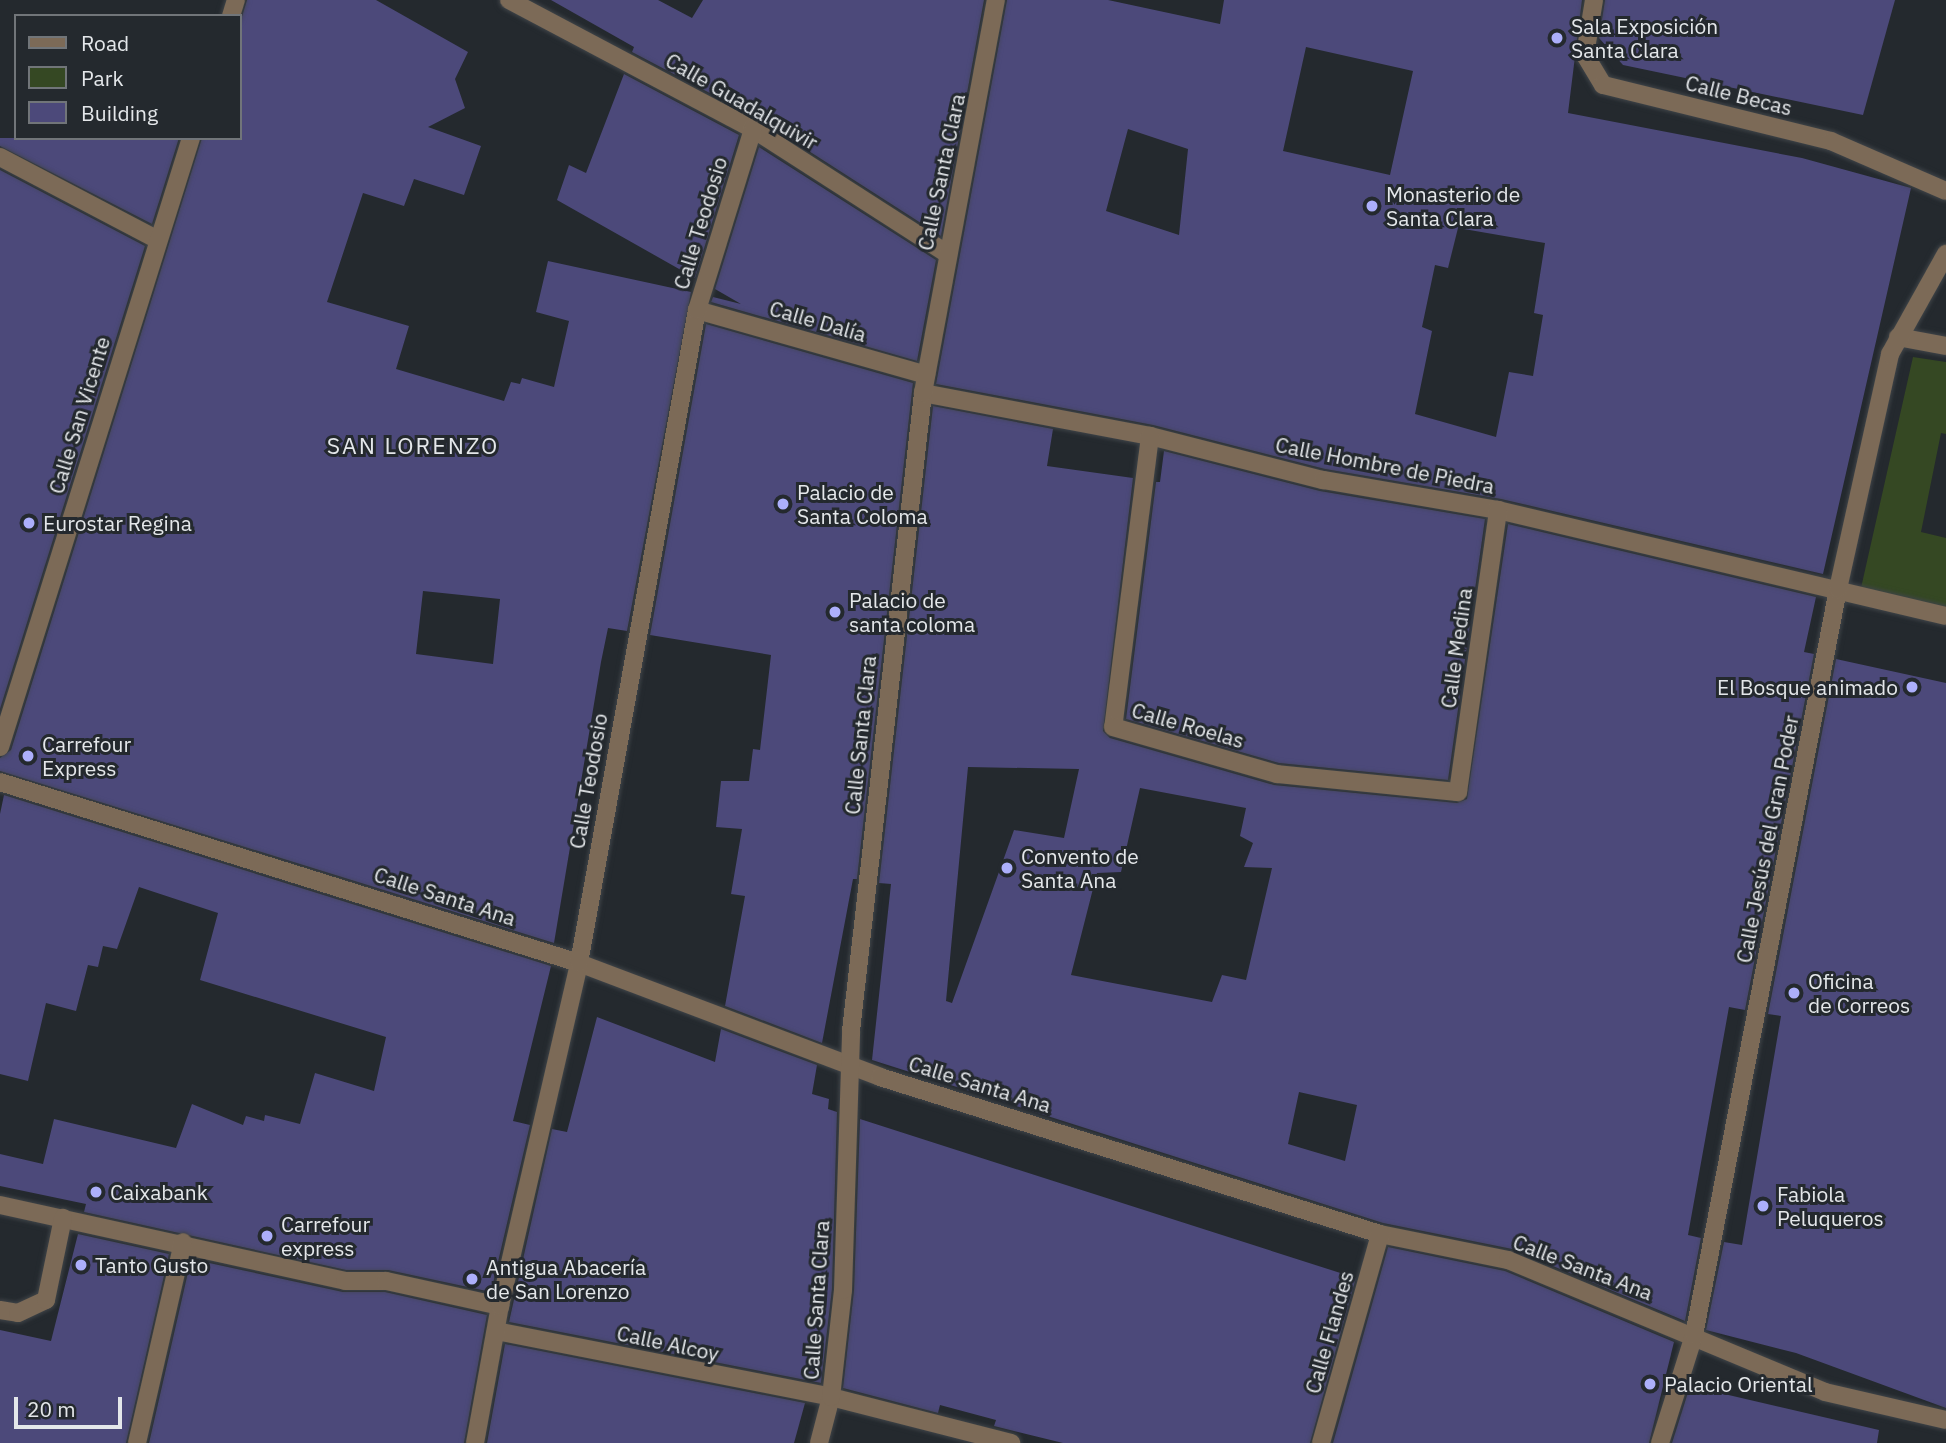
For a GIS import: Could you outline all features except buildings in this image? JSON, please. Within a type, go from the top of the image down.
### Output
[{"type":"street","name":"Calle Guadalquivir","points":[[509,0],[753,129],[946,253]]},
{"type":"street","name":"Calle Santa Clara","points":[[819,1443],[831,1397],[843,1290],[851,1031],[923,394],[946,253],[978,112],[996,0]]},
{"type":"street","name":"Calle Becas","points":[[1594,0],[1585,55],[1602,85],[1831,142],[1946,191]]},
{"type":"street","name":"Calle Teodosio","points":[[475,1443],[500,1306],[579,963],[697,310],[753,129]]},
{"type":"street","name":"Calle San Vicente","points":[[0,747],[190,140]]},
{"type":"street","points":[[0,157],[158,240]]},
{"type":"street","name":"Calle Jesús del Gran Poder","points":[[1660,1443],[1694,1335],[1838,589],[1890,354],[1946,254]]},
{"type":"street","name":"Calle Dalía","points":[[697,310],[926,375]]},
{"type":"street","points":[[1898,337],[1946,346]]},
{"type":"street","name":"Calle Hombre de Piedra","points":[[923,394],[1150,436],[1323,480],[1498,510],[1946,616]]},
{"type":"street","name":"Calle Roelas","points":[[1150,436],[1113,727],[1277,774],[1458,792]]},
{"type":"street","name":"Calle Medina","points":[[1458,792],[1498,510]]},
{"type":"street","name":"Calle Santa Ana","points":[[0,782],[579,963],[852,1066],[1380,1234],[1508,1260],[1694,1335],[1825,1392],[1946,1420]]},
{"type":"street","points":[[0,1205],[183,1242],[345,1281],[386,1281],[500,1306]]},
{"type":"street","points":[[0,1310],[18,1314],[46,1300],[64,1218]]},
{"type":"street","name":"Calle Flandes","points":[[1321,1443],[1380,1234]]},
{"type":"street","points":[[137,1443],[183,1242]]},
{"type":"street","name":"Calle Alcoy","points":[[496,1331],[831,1397],[1011,1443]]},
{"type":"green space","points":[[1913,357],[1946,362],[1946,434],[1941,433],[1921,532],[1946,538],[1946,608],[1861,588]]},
{"type":"place","name":"Sala Exposición Santa Clara","points":[[1557,38]]},
{"type":"place","name":"Monasterio de Santa Clara","points":[[1372,206]]},
{"type":"place","name":"Palacio de Santa Coloma","points":[[783,504]]},
{"type":"place","name":"Eurostar Regina","points":[[29,523]]},
{"type":"place","name":"Palacio de santa coloma","points":[[835,612]]},
{"type":"place","name":"El Bosque animado","points":[[1912,687]]},
{"type":"place","name":"Carrefour Express","points":[[28,756]]},
{"type":"place","name":"Convento de Santa Ana","points":[[1007,868]]},
{"type":"place","name":"Oficina de Correos","points":[[1794,993]]},
{"type":"place","name":"Caixabank","points":[[96,1192]]},
{"type":"place","name":"Fabiola Peluqueros","points":[[1763,1206]]},
{"type":"place","name":"Carrefour express","points":[[267,1236]]},
{"type":"place","name":"Tanto Gusto","points":[[81,1265]]},
{"type":"place","name":"Antigua Abacería de San Lorenzo","points":[[472,1279]]},
{"type":"place","name":"Palacio Oriental","points":[[1650,1384]]},
{"type":"district","name":"SAN LORENZO","points":[[413,445]]}]
